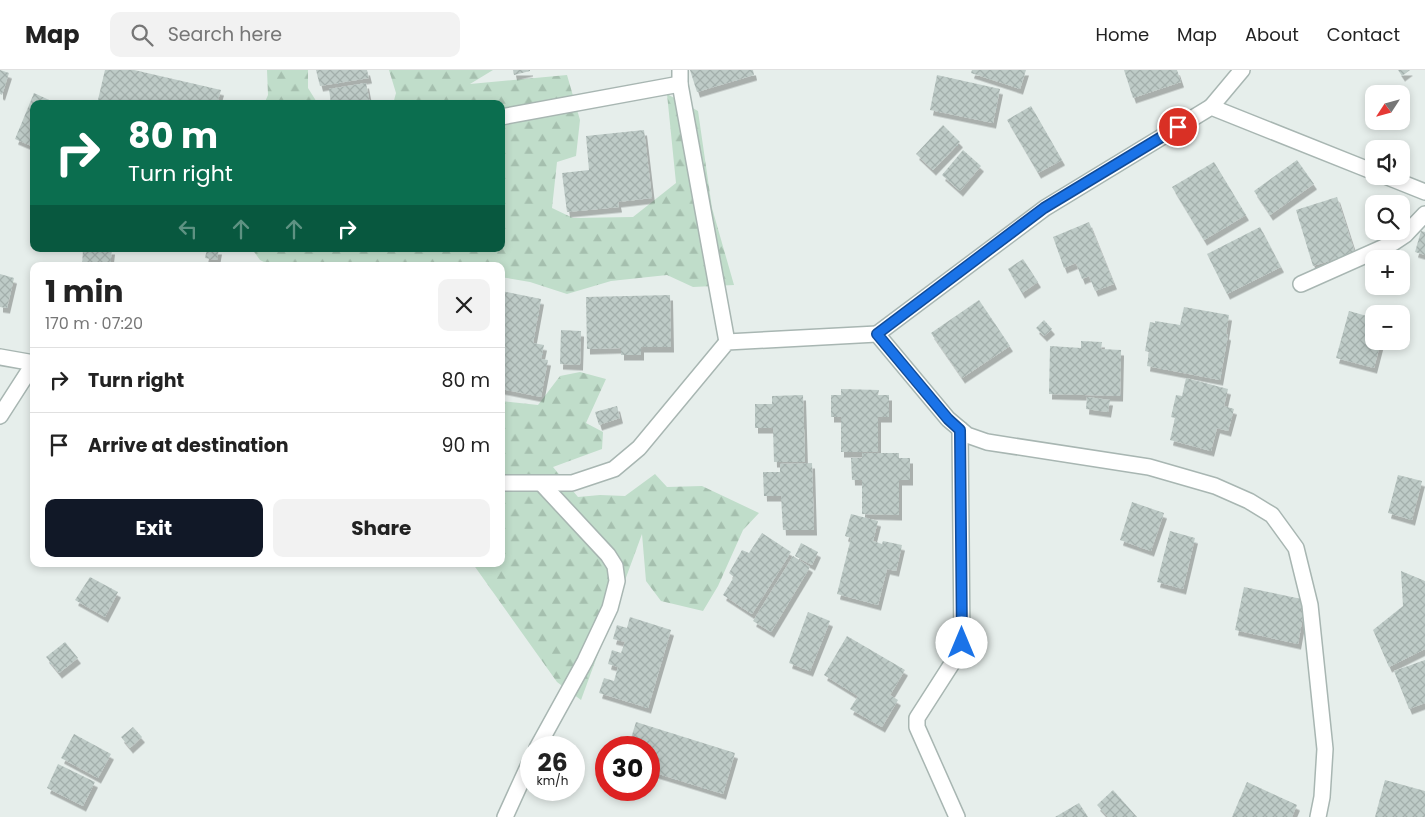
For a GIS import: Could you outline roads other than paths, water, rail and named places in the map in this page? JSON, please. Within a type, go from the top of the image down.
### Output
[{"type":"street","points":[[505,483],[572,483],[614,469],[639,448],[727,342],[877,334],[1044,208],[1211,107],[1242,70]]},
{"type":"street","points":[[505,116],[680,77],[727,342]]},
{"type":"street","points":[[1211,107],[1365,168]]},
{"type":"street","points":[[1408,185],[1425,192]]},
{"type":"street","points":[[1301,284],[1393,243],[1425,214]]},
{"type":"street","points":[[877,334],[948,419],[967,435],[986,442],[1149,467],[1215,486],[1249,501],[1272,515],[1296,548],[1310,605],[1325,749],[1322,797],[1318,817]]},
{"type":"street","points":[[0,357],[30,362]]},
{"type":"street","points":[[0,416],[30,369]]},
{"type":"street","points":[[957,817],[916,722],[960,651],[962,643],[960,430]]},
{"type":"street","points":[[542,484],[608,554],[615,566],[617,581],[610,608],[585,661],[544,736]]},
{"type":"street","points":[[505,817],[520,784]]}]
